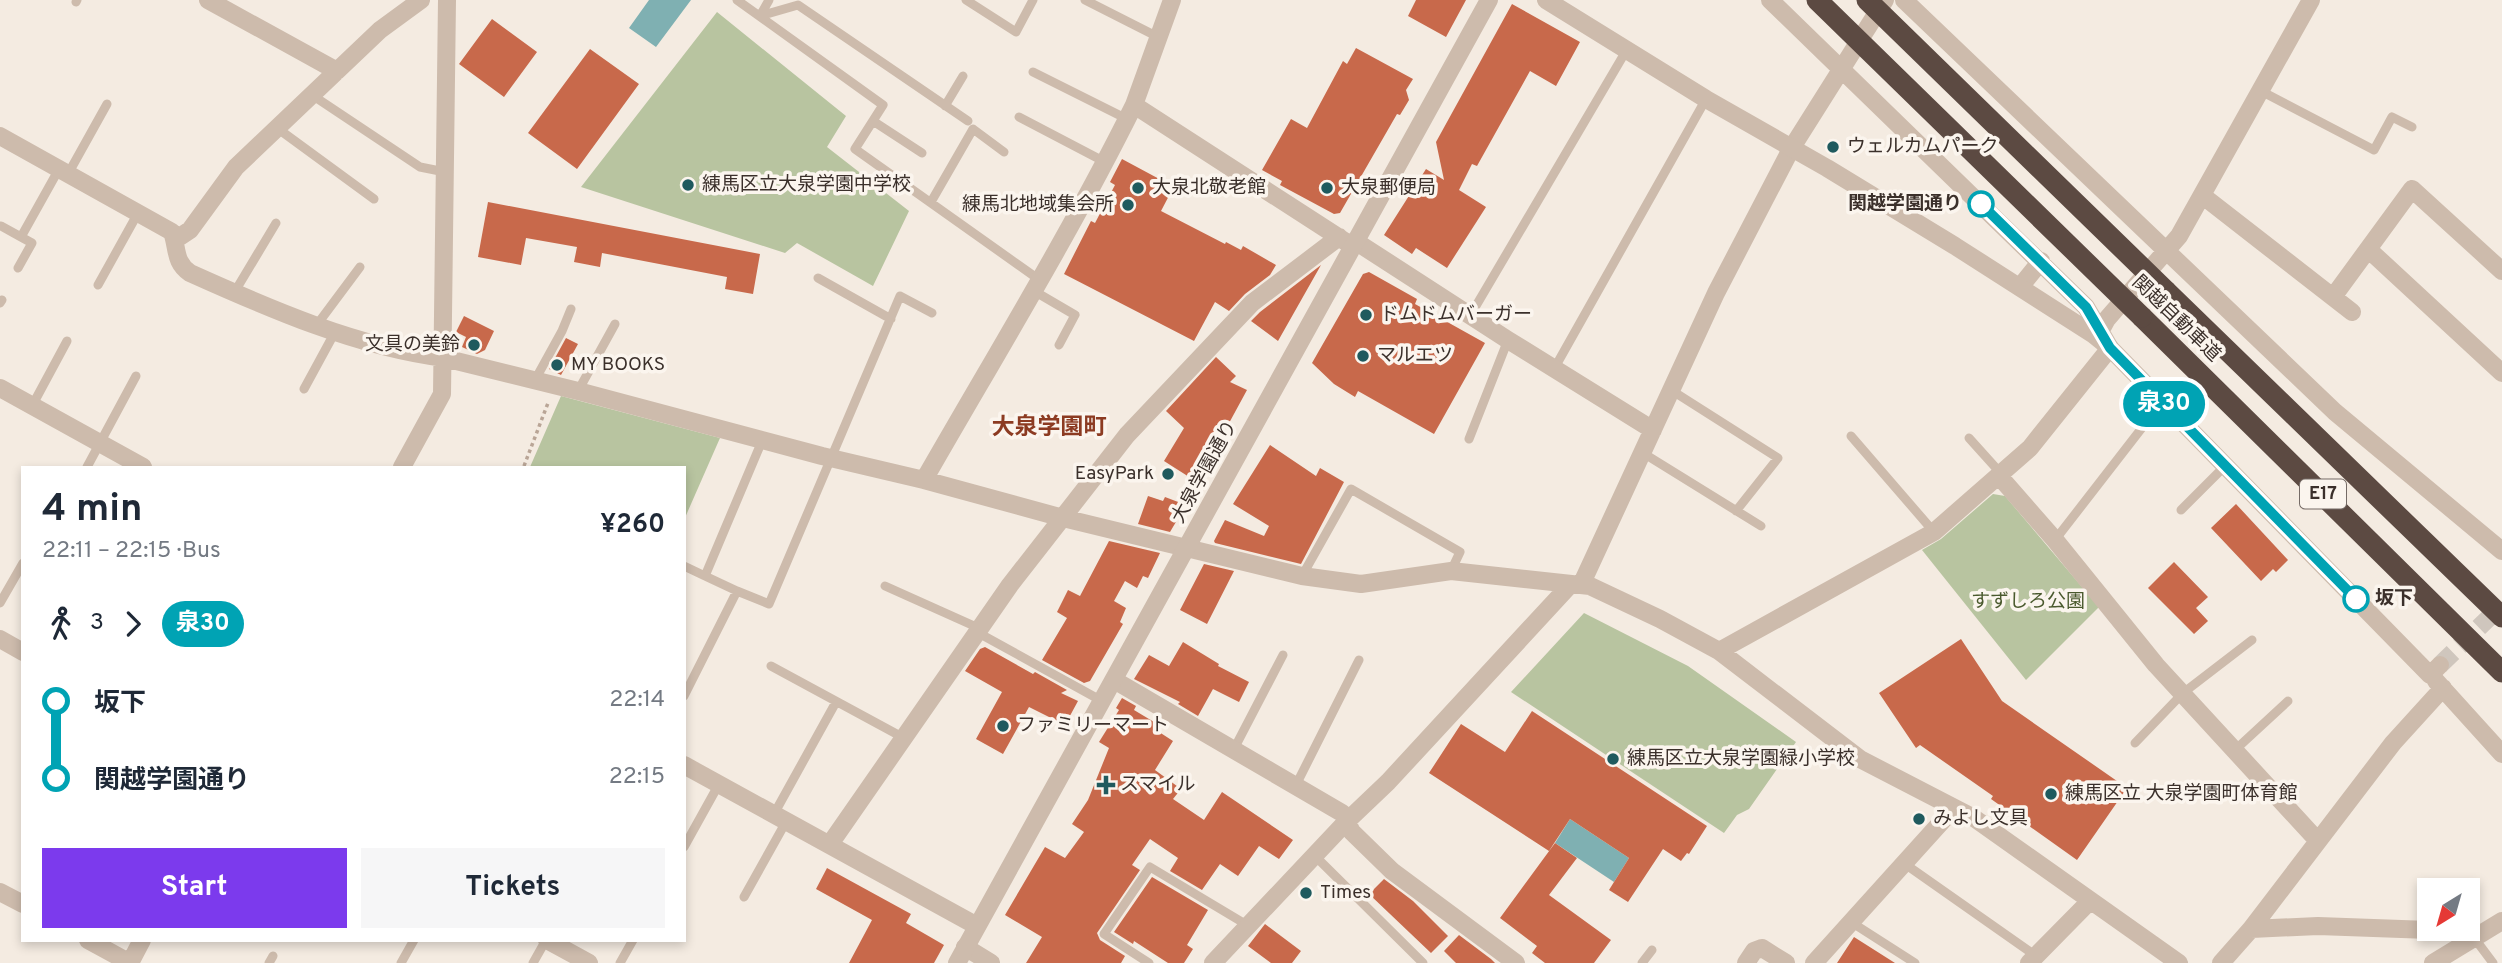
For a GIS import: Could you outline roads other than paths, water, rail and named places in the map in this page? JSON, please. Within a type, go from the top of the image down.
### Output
[{"type":"highway","name":"関越自動車道","points":[[1817,0],[2502,672]]},
{"type":"highway","name":"関越自動車道","points":[[1867,0],[2502,617]]},
{"type":"street","points":[[208,0],[337,71]]},
{"type":"street","points":[[175,240],[190,230],[236,167],[380,30],[421,0]]},
{"type":"street","points":[[403,466],[442,394],[447,0]]},
{"type":"street","points":[[924,480],[1038,286],[1105,162],[1130,112],[1160,38],[1172,0]]},
{"type":"street","name":"大泉学園通り","points":[[961,955],[1187,547],[1349,241],[1489,0]]},
{"type":"street","points":[[1546,0],[1626,51],[1827,168],[2020,287],[2110,348],[2225,466],[2438,676],[2502,754]]},
{"type":"street","points":[[1770,0],[2086,307],[2110,348]]},
{"type":"street","points":[[1213,963],[1576,584],[1643,453],[1716,293],[1791,149],[1885,0]]},
{"type":"street","points":[[1904,0],[2335,412],[2502,551]]},
{"type":"street","points":[[2101,330],[2167,251],[2203,195],[2311,0]]},
{"type":"street","points":[[1130,112],[1349,241],[1653,430]]},
{"type":"street","points":[[0,136],[172,232],[177,260],[181,267],[234,293],[335,332],[425,356],[444,358],[555,385],[1063,518],[1303,576],[1362,584],[1451,571],[1576,584],[1660,619],[1719,651],[1860,759],[1974,818],[2179,963]]},
{"type":"street","points":[[2333,297],[2412,189],[2502,271]]},
{"type":"street","points":[[2203,195],[2352,312]]},
{"type":"street","points":[[830,844],[1010,585],[1127,435],[1252,303],[1349,241]]},
{"type":"street","points":[[2369,250],[2502,373]]},
{"type":"street","points":[[2020,287],[2041,261]]},
{"type":"street","points":[[1719,651],[1934,532],[2031,447],[2110,348]]},
{"type":"street","points":[[0,388],[141,466]]},
{"type":"street","points":[[1998,475],[2156,665],[2317,840]]},
{"type":"street","points":[[0,639],[21,651]]},
{"type":"street","points":[[2221,963],[2251,929],[2393,743],[2438,676]]},
{"type":"street","points":[[1114,680],[1342,813],[1352,832],[1392,871],[1516,963]]},
{"type":"street","points":[[686,766],[977,926]]},
{"type":"street","points":[[1814,963],[1954,808]]},
{"type":"street","points":[[0,892],[21,903]]},
{"type":"street","points":[[2033,959],[2090,901]]},
{"type":"street","points":[[2480,935],[2502,921]]},
{"type":"street","points":[[2251,929],[2318,926],[2417,930]]},
{"type":"street","points":[[92,942],[130,963],[141,942]]},
{"type":"street","points":[[550,942],[589,963]]},
{"type":"street","points":[[2433,963],[2469,942]]},
{"type":"street","points":[[1746,963],[1754,951],[1762,948],[1786,963]]},
{"type":"street","points":[[961,955],[991,963]]},
{"type":"lane","points":[[737,0],[883,105],[855,149],[931,202],[1075,315],[1059,345]]},
{"type":"lane","points":[[760,16],[769,0]]},
{"type":"lane","points":[[967,0],[1016,32],[1033,0]]},
{"type":"lane","points":[[1085,0],[1160,38]]},
{"type":"lane","points":[[760,16],[798,5],[968,121]]},
{"type":"lane","points":[[1470,316],[1626,51]]},
{"type":"lane","points":[[1033,72],[1130,112]]},
{"type":"lane","points":[[945,106],[963,76]]},
{"type":"lane","points":[[2259,90],[2374,150],[2392,117],[2412,127]]},
{"type":"lane","points":[[312,95],[421,167],[445,172]]},
{"type":"lane","points":[[1554,369],[1706,99]]},
{"type":"lane","points":[[21,237],[107,104]]},
{"type":"lane","points":[[1018,117],[1105,162]]},
{"type":"lane","points":[[873,121],[922,153]]},
{"type":"lane","points":[[277,128],[374,199]]},
{"type":"lane","points":[[931,202],[973,130],[1004,152]]},
{"type":"lane","points":[[98,285],[138,213]]},
{"type":"lane","points":[[234,293],[276,223]]},
{"type":"lane","points":[[1,226],[32,243],[18,268]]},
{"type":"lane","points":[[316,326],[360,267]]},
{"type":"lane","points":[[818,278],[891,319]]},
{"type":"lane","points":[[686,567],[769,604],[900,296],[932,313]]},
{"type":"lane","points":[[535,380],[571,309]]},
{"type":"lane","points":[[578,391],[615,324]]},
{"type":"lane","points":[[304,389],[335,332]]},
{"type":"lane","points":[[1469,439],[1508,340]]},
{"type":"lane","points":[[32,405],[67,341]]},
{"type":"lane","points":[[88,466],[136,376]]},
{"type":"lane","points":[[1671,390],[1778,458],[1736,511]]},
{"type":"lane","points":[[2054,540],[2162,402]]},
{"type":"lane","points":[[1852,436],[1934,532]]},
{"type":"lane","points":[[1969,438],[1996,468],[1998,475]]},
{"type":"lane","points":[[705,576],[762,441]]},
{"type":"lane","points":[[1643,453],[1761,526]]},
{"type":"lane","points":[[2180,510],[2225,466]]},
{"type":"lane","points":[[1303,576],[1350,489],[1460,552],[1451,571]]},
{"type":"lane","points":[[0,603],[21,566]]},
{"type":"lane","points":[[885,586],[972,625],[978,631],[1102,701]]},
{"type":"lane","points":[[686,692],[737,591]]},
{"type":"lane","points":[[2135,743],[2183,693],[2252,640]]},
{"type":"lane","points":[[1234,749],[1283,655]]},
{"type":"lane","points":[[1296,785],[1359,660]]},
{"type":"lane","points":[[771,666],[904,737]]},
{"type":"lane","points":[[2235,750],[2288,701]]},
{"type":"lane","points":[[744,897],[836,702]]},
{"type":"lane","points":[[686,843],[719,784]]},
{"type":"lane","points":[[1314,855],[1423,963]]},
{"type":"lane","points":[[1905,864],[2033,959]]},
{"type":"lane","points":[[1149,963],[1104,934],[1150,867],[1247,925]]},
{"type":"lane","points":[[1851,922],[1915,963]]},
{"type":"lane","points":[[401,963],[413,942]]},
{"type":"lane","points":[[533,963],[545,942]]},
{"type":"lane","points":[[620,963],[632,942]]},
{"type":"lane","points":[[2476,942],[2493,963]]},
{"type":"lane","points":[[1642,963],[1651,950]]},
{"type":"water","points":[[649,0],[691,0],[656,47],[629,28]]},
{"type":"water","points":[[1570,819],[1629,858],[1614,882],[1555,843]]},
{"type":"tunnel","points":[[2440,665],[2502,605]]},
{"type":"place","name":"ウェルカムパーク","points":[[1833,147]]},
{"type":"place","name":"練馬区立大泉学園中学校","points":[[688,185]]},
{"type":"place","name":"大泉北敬老館","points":[[1138,188]]},
{"type":"place","name":"大泉郵便局","points":[[1327,188]]},
{"type":"place","name":"関越学園通り","points":[[1981,204]]},
{"type":"place","name":"練馬北地域集会所","points":[[1128,205]]},
{"type":"place","name":"ドムドムバーガー","points":[[1366,315]]},
{"type":"place","name":"文具の美鈴","points":[[474,345]]},
{"type":"place","name":"マルエツ","points":[[1363,356]]},
{"type":"place","name":"MY BOOKS","points":[[557,365]]},
{"type":"place","name":"EasyPark","points":[[1168,474]]},
{"type":"place","name":"坂下","points":[[2356,599]]},
{"type":"place","name":"ファミリーマート","points":[[1003,726]]},
{"type":"place","name":"練馬区立大泉学園緑小学校","points":[[1613,759]]},
{"type":"place","name":"スマイル","points":[[1106,785]]},
{"type":"place","name":"練馬区立 大泉学園町体育館","points":[[2051,794]]},
{"type":"place","name":"みよし文具","points":[[1919,819]]},
{"type":"place","name":"Times","points":[[1306,893]]},
{"type":"district","name":"大泉学園町","points":[[1049,428]]},
{"type":"park label","name":"すずしろ公園","points":[[2028,602]]}]
